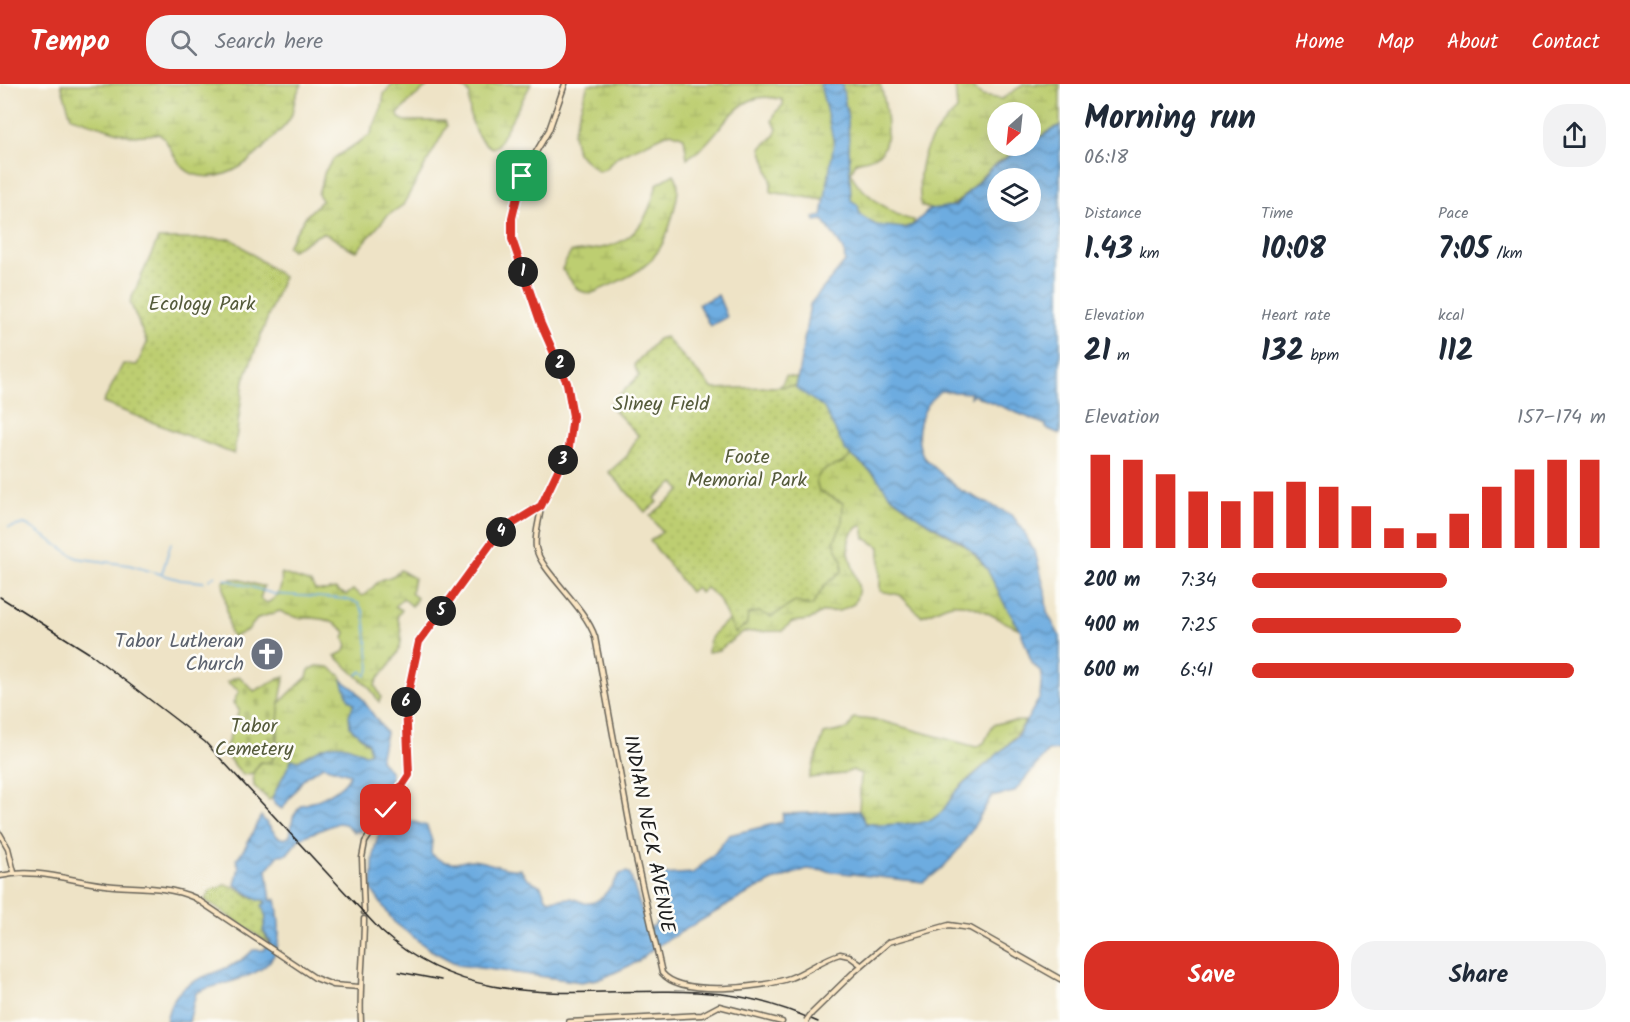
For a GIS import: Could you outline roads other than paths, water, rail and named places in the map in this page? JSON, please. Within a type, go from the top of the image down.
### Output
[{"type":"street","name":"INDIAN NECK AVENUE","points":[[565,84],[549,130],[522,176],[511,231],[541,324],[562,368],[573,416],[569,447],[541,506],[536,535],[537,551],[588,620],[595,637],[635,854],[657,955],[664,975],[672,982],[685,985],[743,987],[771,983],[798,975],[840,954],[849,956],[861,965]]},
{"type":"street","points":[[364,912],[362,853],[365,842],[409,775],[406,703],[419,642],[492,542],[512,524],[541,506]]},
{"type":"street","points":[[0,834],[8,848],[14,873]]},
{"type":"street","points":[[0,876],[35,872],[114,886],[177,890],[195,898],[275,953],[325,982],[360,987]]},
{"type":"street","points":[[361,1022],[360,987],[364,958],[364,919]]},
{"type":"street","points":[[806,1021],[861,965],[894,939],[957,924],[970,928],[1060,979]]},
{"type":"street","points":[[568,1022],[702,1016],[719,1006],[782,1022]]},
{"type":"water","points":[[820,84],[842,84],[848,120],[851,200],[858,205],[860,215],[876,225],[904,228],[913,225],[930,209],[955,206],[987,172],[987,222],[1041,222],[1041,168],[991,168],[1010,156],[1041,156],[1041,137],[1060,125],[1060,434],[1046,428],[1046,425],[974,395],[970,397],[971,393],[940,391],[923,413],[919,441],[925,459],[960,490],[1012,515],[1022,528],[1036,555],[1045,590],[1047,612],[1060,637],[1060,750],[1048,751],[1014,792],[991,797],[954,855],[923,882],[807,869],[773,881],[745,895],[655,947],[637,962],[603,978],[581,982],[458,965],[429,949],[394,922],[371,889],[376,842],[383,828],[371,818],[361,831],[354,832],[345,824],[338,823],[300,838],[287,854],[279,855],[267,870],[271,901],[276,899],[279,918],[277,946],[273,957],[266,965],[241,979],[196,993],[189,1022],[166,1022],[171,1004],[179,992],[190,983],[228,967],[253,950],[264,950],[270,941],[263,931],[266,918],[262,905],[266,903],[235,885],[239,867],[236,859],[247,844],[261,816],[278,837],[285,839],[290,836],[293,817],[301,805],[322,798],[336,790],[350,774],[323,766],[305,777],[282,809],[275,805],[272,798],[292,759],[297,761],[330,745],[345,746],[365,754],[370,753],[368,743],[350,727],[349,715],[354,704],[348,698],[342,680],[356,690],[386,733],[380,760],[391,772],[390,791],[380,810],[390,816],[395,812],[427,826],[432,841],[431,853],[435,857],[451,863],[476,860],[520,869],[527,878],[541,886],[547,899],[571,898],[585,903],[601,898],[620,874],[627,872],[648,929],[655,925],[658,917],[655,878],[661,875],[693,873],[715,853],[729,835],[782,822],[783,814],[859,811],[866,823],[880,825],[919,823],[931,820],[942,812],[956,791],[1017,737],[1040,697],[1042,673],[1032,663],[1020,629],[987,569],[962,542],[920,518],[889,494],[875,475],[845,450],[824,408],[796,388],[810,304],[845,262],[844,250],[823,220],[815,221],[814,218],[822,216],[834,143]]},
{"type":"water","points":[[718,295],[727,317],[710,326],[698,304]]},
{"type":"waterway","points":[[9,528],[24,524],[29,526],[77,558],[129,565],[181,580],[204,582]]},
{"type":"waterway","points":[[162,573],[171,543]]},
{"type":"waterway","points":[[209,580],[215,575]]},
{"type":"waterway","points":[[225,579],[274,594],[344,599],[358,603],[364,613],[370,668],[366,676],[362,671],[357,675]]},
{"type":"railway","points":[[0,597],[89,653],[205,742],[381,931],[419,959],[459,977],[501,987],[543,992],[676,991],[722,994],[771,1004],[818,1022]]},
{"type":"railway","points":[[399,972],[441,980]]},
{"type":"place","name":"Tabor Lutheran Church","points":[[267,654]]},
{"type":"park label","name":"Ecology Park","points":[[202,305]]},
{"type":"park label","name":"Sliney Field","points":[[661,405]]},
{"type":"park label","name":"Foote Memorial Park","points":[[747,470]]},
{"type":"park label","name":"Tabor Cemetery","points":[[254,738]]}]
